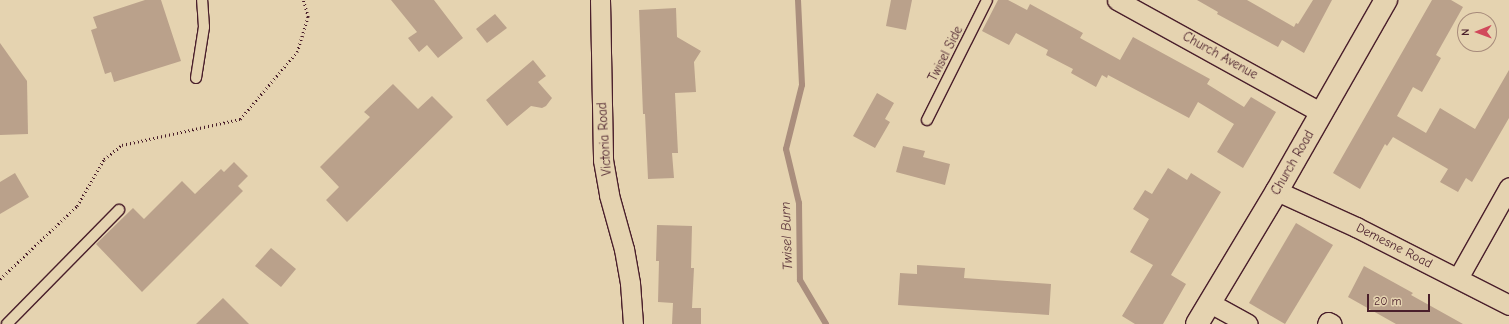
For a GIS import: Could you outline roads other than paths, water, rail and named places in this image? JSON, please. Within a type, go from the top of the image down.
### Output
[{"type":"street","name":"Victoria Road","points":[[600,0],[603,160],[610,195],[624,249],[630,283],[633,324]]},
{"type":"street","name":"Church Avenue","points":[[1117,0],[1322,113]]},
{"type":"street","name":"Church Road","points":[[1197,324],[1277,191],[1386,0]]},
{"type":"street","points":[[1458,278],[1509,187]]},
{"type":"street","name":"Demesne Road","points":[[1277,191],[1356,227],[1509,305]]},
{"type":"street","points":[[1210,303],[1248,324]]},
{"type":"street","points":[[1327,324],[1328,322],[1332,324]]},
{"type":"lane","points":[[196,78],[204,27],[202,0]]},
{"type":"lane","name":"Twisel Side","points":[[927,120],[987,0]]},
{"type":"lane","points":[[7,324],[119,210]]},
{"type":"waterway","name":"Twisel Burn","points":[[798,0],[802,85],[786,149],[799,203],[800,280],[826,324]]}]
